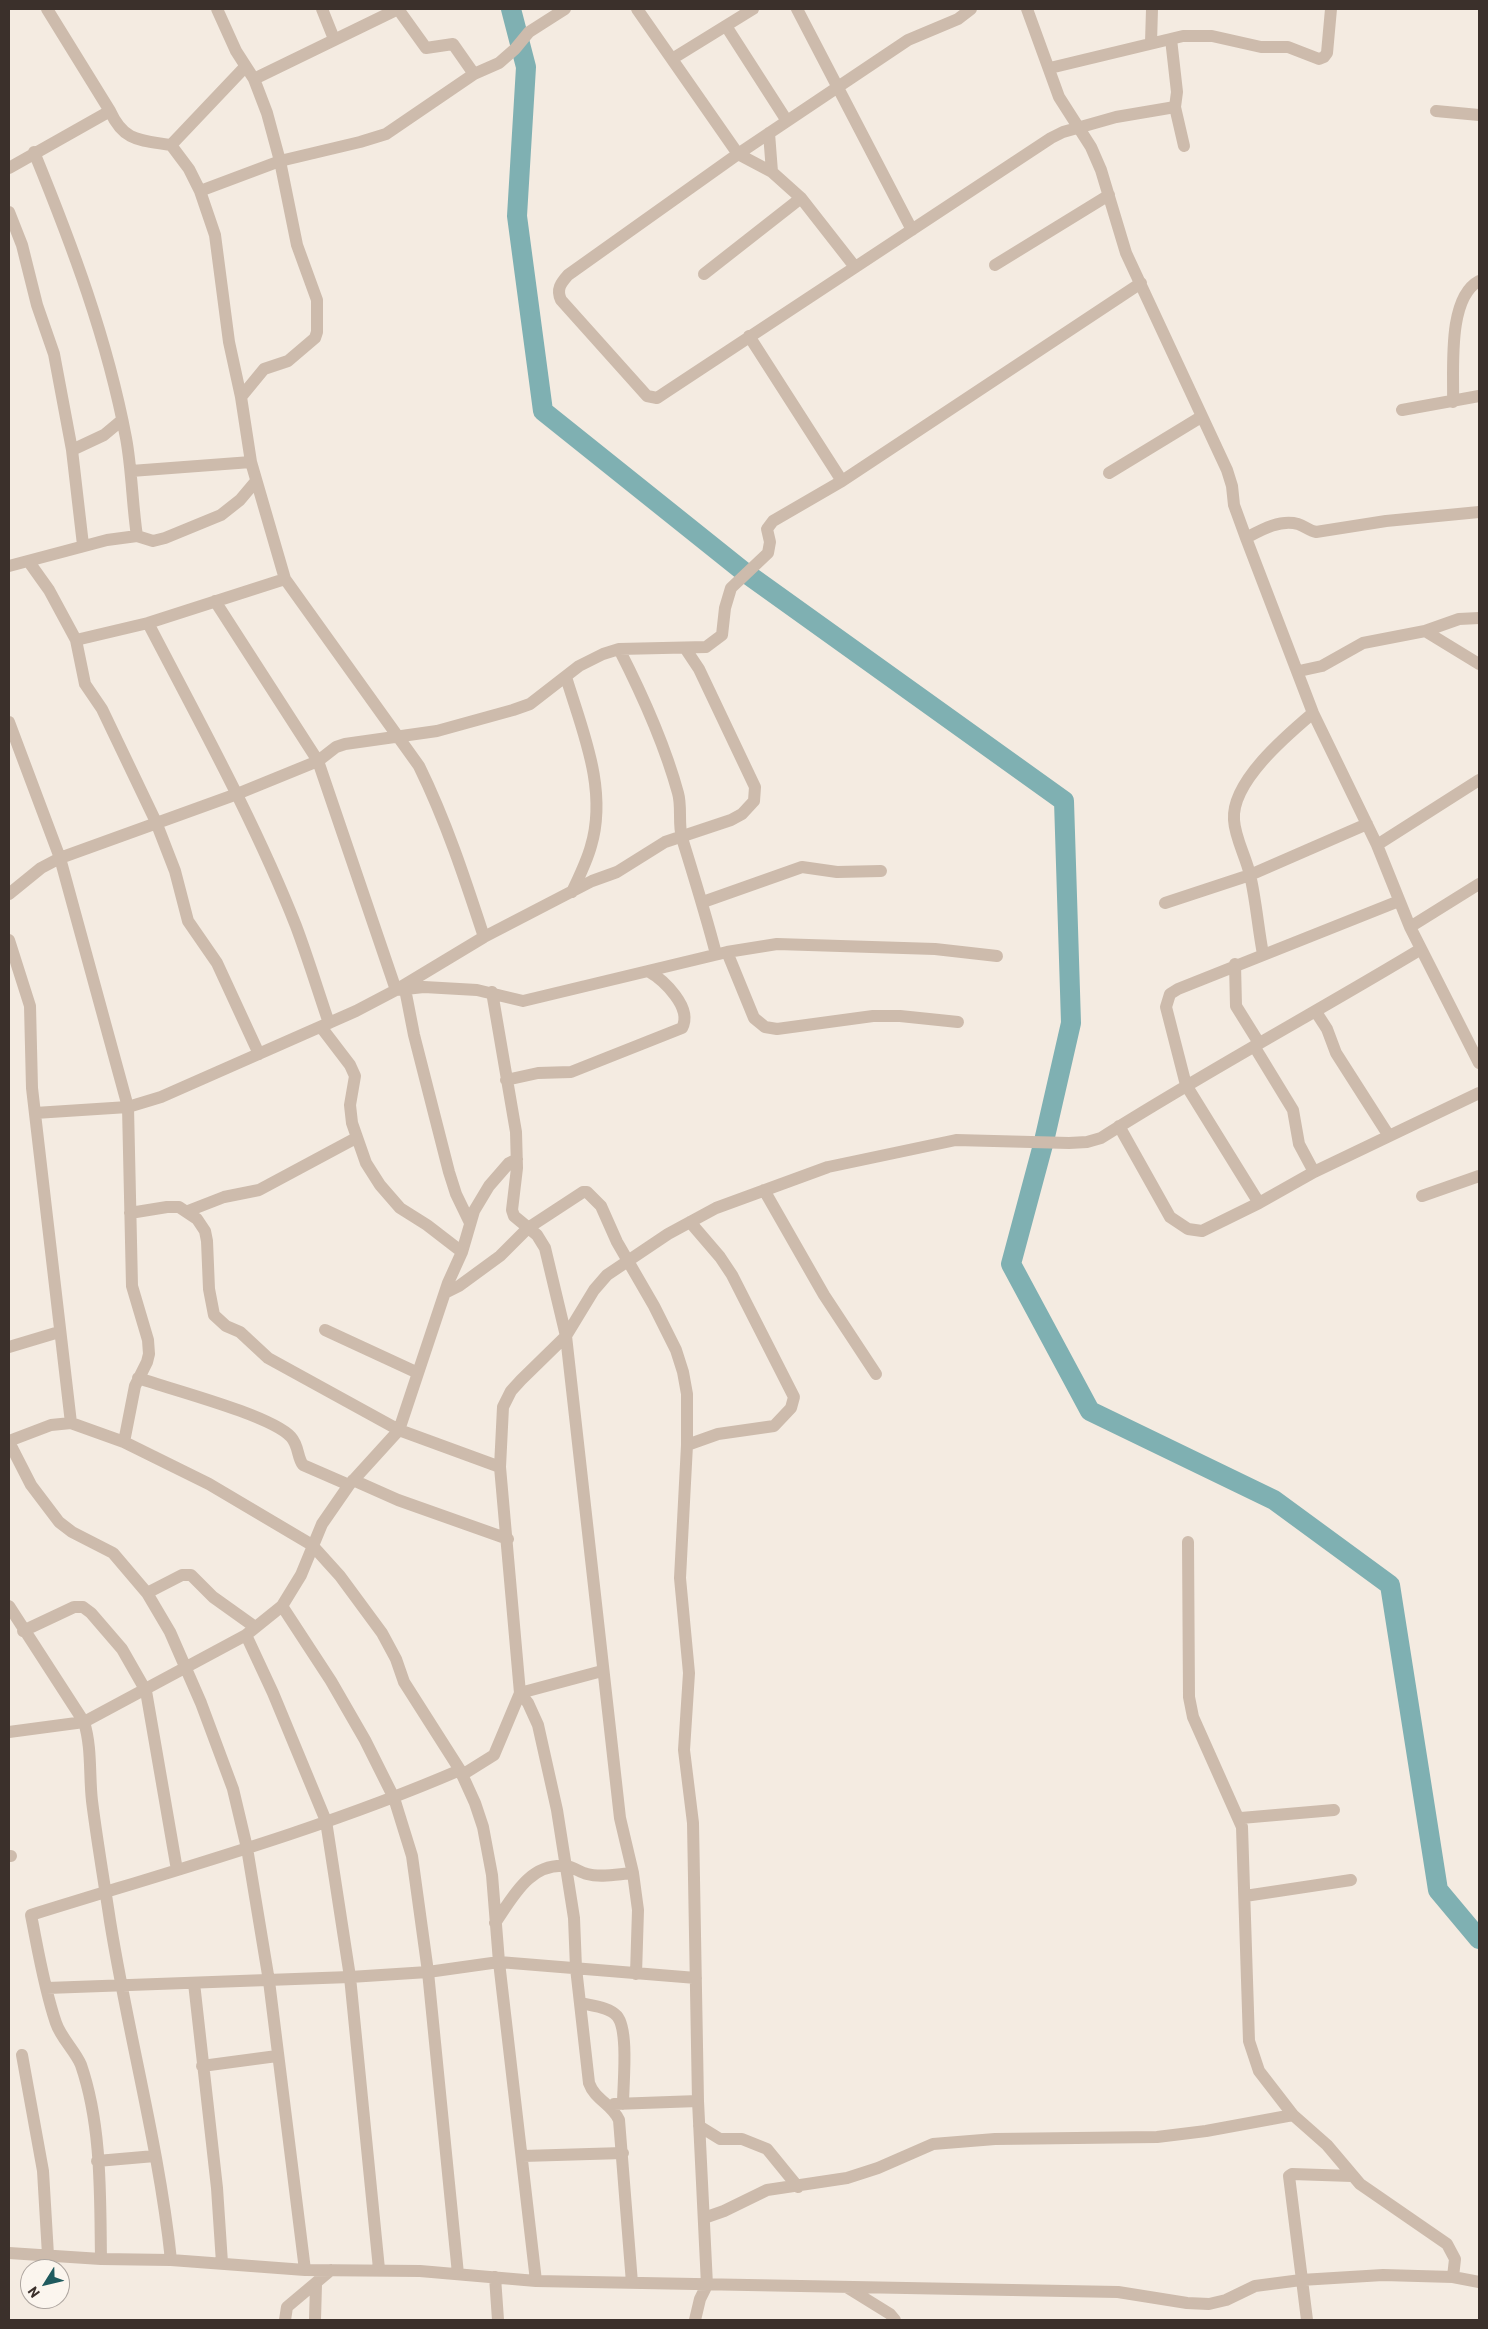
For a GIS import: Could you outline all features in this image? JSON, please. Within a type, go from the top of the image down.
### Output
[{"type":"street","points":[[46,9],[110,111],[117,126],[128,136],[171,145],[189,169],[200,191],[215,235],[229,342],[241,396],[251,462],[286,579],[419,766],[435,798],[463,871],[484,937]]},
{"type":"street","points":[[217,9],[245,67],[254,79],[280,160],[297,245],[317,300],[318,332],[315,338],[288,361],[264,369],[241,396]]},
{"type":"street","points":[[322,9],[334,39]]},
{"type":"street","points":[[254,79],[398,9],[426,48],[453,44],[474,74]]},
{"type":"street","points":[[200,191],[280,160],[360,142],[386,134],[474,74],[499,63],[515,49],[529,32],[565,9]]},
{"type":"street","points":[[638,9],[738,154],[772,172],[802,198],[855,267]]},
{"type":"street","points":[[672,59],[753,9]]},
{"type":"street","points":[[797,9],[912,230]]},
{"type":"street","points":[[971,9],[958,19],[908,40],[836,87],[568,275],[560,284],[558,294],[568,309],[642,391],[652,398],[666,392],[1051,138],[1063,132],[1116,117],[1175,107]]},
{"type":"street","points":[[1027,9],[1059,97],[1091,147],[1109,195],[1126,253],[1226,470],[1246,538],[1313,713],[1377,845],[1410,927],[1479,1063]]},
{"type":"street","points":[[1151,43],[1152,9]]},
{"type":"street","points":[[1050,68],[1183,36],[1212,36],[1261,46],[1288,47],[1319,59],[1324,58],[1327,52],[1331,9]]},
{"type":"street","points":[[726,26],[786,121]]},
{"type":"street","points":[[1170,39],[1176,92],[1175,107],[1184,146]]},
{"type":"street","points":[[171,145],[245,67]]},
{"type":"street","points":[[9,168],[34,152],[110,111]]},
{"type":"street","points":[[1436,111],[1479,115]]},
{"type":"street","points":[[768,133],[772,172]]},
{"type":"street","points":[[34,152],[71,241],[100,330],[126,439],[137,536]]},
{"type":"street","points":[[995,265],[1109,195]]},
{"type":"street","points":[[704,274],[802,198]]},
{"type":"street","points":[[9,212],[22,246],[36,305],[54,354],[72,450],[83,544]]},
{"type":"street","points":[[1453,402],[1457,311],[1468,291],[1479,282]]},
{"type":"street","points":[[9,894],[41,868],[60,858],[237,794],[318,760],[344,744],[382,740],[454,727],[492,714],[513,710],[530,704],[595,658],[619,649],[706,647],[718,640],[722,635],[724,608],[731,588],[768,553],[770,547],[767,529],[769,524],[779,516],[842,481],[1141,283]]},
{"type":"street","points":[[749,336],[842,481]]},
{"type":"street","points":[[1402,410],[1479,396]]},
{"type":"street","points":[[1109,472],[1201,417]]},
{"type":"street","points":[[72,450],[104,435],[122,420]]},
{"type":"street","points":[[104,435],[126,439]]},
{"type":"street","points":[[131,471],[251,462]]},
{"type":"street","points":[[9,566],[29,562],[83,544],[137,536],[153,541],[221,515],[240,500],[256,481]]},
{"type":"street","points":[[1246,538],[1262,530],[1288,523],[1300,525],[1309,531],[1316,532],[1386,521],[1479,512]]},
{"type":"street","points":[[29,562],[54,599],[76,640],[85,684],[102,709],[156,822],[175,871],[188,921],[217,963],[259,1054]]},
{"type":"street","points":[[76,640],[148,623],[286,579]]},
{"type":"street","points":[[215,601],[318,760],[401,989],[449,1172],[456,1194],[470,1223]]},
{"type":"street","points":[[1298,671],[1322,666],[1363,643],[1425,631],[1459,619],[1479,618]]},
{"type":"street","points":[[148,623],[237,794],[296,926],[325,1025],[355,1076],[350,1105],[356,1138],[366,1163],[392,1200],[400,1208],[427,1224],[462,1252]]},
{"type":"street","points":[[1425,631],[1479,664]]},
{"type":"street","points":[[699,670],[706,647]]},
{"type":"street","points":[[35,1113],[128,1107],[161,1097],[325,1025],[401,989],[484,937],[592,881],[617,872],[653,849],[681,835],[731,820],[749,808],[756,796],[755,787],[699,670],[685,648]]},
{"type":"street","points":[[619,649],[649,709],[663,746],[679,795],[681,835],[721,953],[754,1018],[765,1027],[777,1029],[873,1016],[900,1016],[958,1022]]},
{"type":"street","points":[[566,677],[594,772],[596,806],[591,846],[572,892]]},
{"type":"street","points":[[1263,954],[1250,875],[1234,820],[1238,800],[1253,774],[1272,748],[1313,713]]},
{"type":"street","points":[[9,722],[60,858],[128,1107],[132,1286],[148,1340],[149,1354],[147,1362],[138,1378],[124,1442]]},
{"type":"street","points":[[1377,845],[1479,780]]},
{"type":"street","points":[[1165,904],[1250,875],[1367,824]]},
{"type":"street","points":[[703,902],[802,867],[837,872],[881,871]]},
{"type":"street","points":[[1410,927],[1479,884]]},
{"type":"street","points":[[1260,1203],[1186,1085],[1169,1023],[1166,1001],[1170,994],[1178,988],[1399,901]]},
{"type":"street","points":[[9,940],[30,1006],[35,1113],[71,1423]]},
{"type":"street","points":[[401,989],[446,988],[492,992],[508,999],[523,1001],[721,953],[777,944],[935,949],[997,956]]},
{"type":"street","points":[[101,2259],[94,2127],[80,2064],[56,2024],[31,1914],[247,1848],[394,1798],[461,1772],[494,1755],[520,1693],[508,1539],[500,1467],[503,1408],[511,1391],[566,1336],[594,1290],[607,1275],[690,1222],[716,1208],[828,1167],[956,1140],[1087,1142],[1101,1138],[1186,1085],[1316,1012],[1421,949]]},
{"type":"street","points":[[1235,964],[1236,1006],[1293,1110],[1299,1144],[1314,1172]]},
{"type":"street","points":[[506,1080],[538,1073],[571,1072],[682,1028],[684,1020],[678,1000],[663,980],[648,971]]},
{"type":"street","points":[[492,992],[516,1132],[517,1159],[512,1210],[514,1216],[537,1235],[545,1248],[566,1336],[602,1671],[620,1818],[633,1873],[638,1910],[636,1974]]},
{"type":"street","points":[[1316,1012],[1327,1028],[1336,1053],[1389,1136]]},
{"type":"street","points":[[1119,1126],[1170,1217],[1188,1229],[1202,1231],[1260,1203],[1314,1172],[1479,1093]]},
{"type":"street","points":[[188,1211],[219,1198],[259,1190],[356,1138]]},
{"type":"street","points":[[9,1732],[84,1722],[103,1710],[146,1691],[251,1631],[282,1606],[301,1575],[322,1524],[351,1483],[399,1430],[445,1293],[462,1252],[474,1211],[489,1186],[509,1163],[517,1159]]},
{"type":"street","points":[[1422,1196],[1479,1176]]},
{"type":"street","points":[[764,1190],[824,1294],[876,1374]]},
{"type":"street","points":[[445,1293],[500,1256],[528,1228],[583,1192],[587,1192],[601,1206],[627,1261],[654,1306],[676,1350],[684,1372],[687,1400],[687,1445],[680,1578],[689,1673],[684,1750],[693,1823],[698,2101],[706,2285],[700,2299],[695,2320]]},
{"type":"street","points":[[130,1213],[166,1207],[179,1207],[188,1211],[197,1219],[205,1231],[211,1306],[220,1322],[240,1332],[268,1358],[399,1430],[500,1467]]},
{"type":"street","points":[[687,1445],[718,1434],[774,1426],[791,1408],[794,1397],[732,1275],[720,1257],[690,1222]]},
{"type":"street","points":[[326,1330],[418,1373]]},
{"type":"street","points":[[9,1347],[59,1332]]},
{"type":"street","points":[[138,1378],[231,1408],[282,1430],[297,1446],[303,1465],[508,1539]]},
{"type":"street","points":[[304,2270],[269,1981],[247,1848],[233,1789],[204,1711],[170,1632],[147,1593],[113,1553],[72,1532],[59,1522],[31,1485],[9,1442],[51,1425],[71,1423],[124,1442],[209,1484],[312,1545],[340,1576],[382,1633],[396,1659],[408,1689],[461,1772],[475,1803],[488,1849],[499,1962],[536,2281]]},
{"type":"street","points":[[1188,1542],[1189,1698],[1196,1729],[1240,1818],[1245,1896],[1249,2041],[1259,2071],[1293,2115],[1327,2145],[1352,2176],[1370,2192],[1447,2244],[1455,2258],[1453,2277]]},
{"type":"street","points":[[147,1593],[182,1575],[190,1575],[251,1631],[273,1693],[326,1821],[350,1977],[379,2269]]},
{"type":"street","points":[[9,1606],[23,1631],[84,1722],[90,1746],[92,1800],[120,1986],[141,2076],[166,2214],[171,2260]]},
{"type":"street","points":[[282,1606],[331,1681],[365,1740],[394,1798],[412,1856],[428,1972],[458,2274]]},
{"type":"street","points":[[23,1631],[74,1607],[82,1607],[91,1613],[122,1649],[146,1691],[177,1870]]},
{"type":"street","points":[[520,1693],[602,1671]]},
{"type":"street","points":[[520,1693],[528,1702],[538,1725],[566,1866],[574,1918],[576,1968],[589,2083],[592,2092],[615,2111],[619,2120],[632,2283]]},
{"type":"street","points":[[1240,1818],[1334,1810]]},
{"type":"street","points":[[495,1923],[530,1876],[545,1868],[566,1866],[597,1876],[633,1873]]},
{"type":"street","points":[[1245,1896],[1351,1880]]},
{"type":"street","points":[[47,1988],[350,1977],[428,1972],[499,1962],[696,1978]]},
{"type":"street","points":[[194,1983],[217,2188],[222,2264]]},
{"type":"street","points":[[581,2003],[611,2012],[621,2022],[624,2052],[623,2104]]},
{"type":"street","points":[[22,2055],[43,2171],[48,2255]]},
{"type":"street","points":[[202,2066],[277,2056]]},
{"type":"street","points":[[607,2104],[698,2101]]},
{"type":"street","points":[[704,2218],[732,2208],[766,2190],[798,2187],[847,2178],[878,2168],[933,2144],[995,2139],[1157,2137],[1206,2131],[1293,2115]]},
{"type":"street","points":[[700,2126],[720,2139],[742,2140],[767,2149],[798,2187]]},
{"type":"street","points":[[701,2152],[720,2139]]},
{"type":"street","points":[[523,2156],[623,2153]]},
{"type":"street","points":[[97,2161],[155,2156]]},
{"type":"street","points":[[1307,2320],[1289,2176],[1292,2174],[1352,2176]]},
{"type":"street","points":[[9,2253],[101,2259],[171,2260],[304,2270],[379,2269],[536,2281],[1118,2292],[1187,2303],[1209,2304],[1226,2300],[1255,2286],[1301,2280],[1383,2275],[1453,2277],[1479,2282]]},
{"type":"street","points":[[285,2320],[287,2307],[331,2270]]},
{"type":"street","points":[[495,2277],[498,2320]]},
{"type":"street","points":[[316,2284],[316,2320]]},
{"type":"street","points":[[848,2288],[882,2309],[895,2320]]},
{"type":"waterway","points":[[511,9],[526,67],[517,216],[543,411],[743,571],[1064,801],[1071,1023],[1044,1141],[1011,1264],[1090,1411],[1274,1500],[1390,1585],[1438,1890],[1479,1939]]}]
